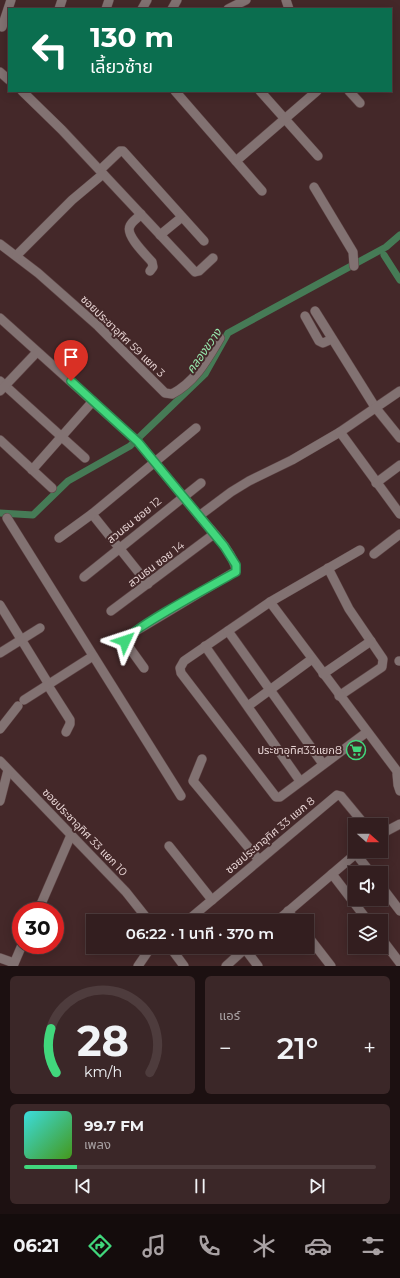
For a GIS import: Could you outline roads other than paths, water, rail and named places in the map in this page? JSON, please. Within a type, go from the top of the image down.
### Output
[{"type":"street","points":[[230,8],[242,1]]},
{"type":"street","points":[[2,27],[8,9]]},
{"type":"street","points":[[0,72],[8,79]]},
{"type":"street","points":[[23,92],[62,130],[195,272],[199,271],[212,258]]},
{"type":"street","points":[[176,92],[262,191]]},
{"type":"street","points":[[261,92],[318,156]]},
{"type":"street","points":[[236,161],[316,92]]},
{"type":"street","points":[[349,92],[360,103]]},
{"type":"street","points":[[16,255],[101,172],[120,151],[123,152],[204,241]]},
{"type":"street","points":[[314,187],[352,252],[354,264]]},
{"type":"street","points":[[141,214],[130,226],[129,231],[131,237],[152,262],[153,267],[150,271]]},
{"type":"street","points":[[160,235],[182,217]]},
{"type":"street","name":"ซอยประชาอุทิศ 59 แยก 3","points":[[1,246],[16,255],[98,326],[165,393],[172,394],[186,385],[202,368],[220,338]]},
{"type":"street","points":[[315,311],[375,407],[400,438]]},
{"type":"street","points":[[305,316],[319,341],[323,343],[332,339]]},
{"type":"street","points":[[0,318],[136,440],[214,534],[236,565],[236,572],[126,637],[126,643],[144,668]]},
{"type":"street","points":[[37,352],[2,386],[85,458]]},
{"type":"street","points":[[199,516],[231,492],[249,481],[292,460],[340,432],[400,391]]},
{"type":"street","points":[[32,470],[94,401]]},
{"type":"street","points":[[59,538],[92,514],[196,428]]},
{"type":"street","points":[[340,432],[400,514]]},
{"type":"street","points":[[0,440],[52,488]]},
{"type":"street","points":[[376,483],[400,465]]},
{"type":"street","name":"สวนธน ซอย 12","points":[[84,577],[201,483]]},
{"type":"street","points":[[92,514],[148,584]]},
{"type":"street","points":[[7,518],[181,796]]},
{"type":"street","name":"สวนธน ซอย 14","points":[[111,611],[214,534]]},
{"type":"street","points":[[374,554],[400,534]]},
{"type":"street","points":[[360,550],[270,602],[184,661],[180,668],[181,673],[275,796],[280,797],[367,732]]},
{"type":"street","points":[[328,568],[352,612],[383,659],[382,667],[339,696]]},
{"type":"street","points":[[270,602],[399,775],[398,786],[400,791]]},
{"type":"street","points":[[0,605],[70,720],[70,724],[66,732]]},
{"type":"street","points":[[0,653],[40,628]]},
{"type":"street","points":[[228,631],[323,764]]},
{"type":"street","points":[[323,674],[370,641]]},
{"type":"street","points":[[205,646],[300,781]]},
{"type":"street","points":[[0,729],[21,703],[93,656]]},
{"type":"street","points":[[248,706],[312,659]]},
{"type":"street","points":[[202,758],[193,781],[259,860]]},
{"type":"street","name":"ซอยประชาอุทิศ 33 แยก 10","points":[[0,761],[126,892],[143,914]]},
{"type":"street","points":[[0,801],[8,770]]},
{"type":"street","name":"ซอยประชาอุทิศ 33 แยก 8","points":[[195,914],[337,795],[341,796],[359,818]]},
{"type":"street","points":[[388,830],[400,824]]},
{"type":"street","points":[[42,902],[71,835]]},
{"type":"street","points":[[169,846],[212,900]]},
{"type":"street","points":[[285,914],[351,858]]},
{"type":"street","points":[[332,874],[363,914]]},
{"type":"street","points":[[388,895],[400,911]]},
{"type":"street","points":[[314,944],[331,966]]},
{"type":"street","points":[[388,947],[400,963]]},
{"type":"street","points":[[0,958],[14,964],[18,954]]},
{"type":"street","points":[[138,966],[146,954]]},
{"type":"street","points":[[175,954],[184,966]]},
{"type":"street","points":[[226,966],[239,954]]},
{"type":"street","points":[[250,954],[258,966]]},
{"type":"waterway","name":"คลองขวาง","points":[[0,513],[33,515],[68,481],[130,446],[205,374],[228,333],[386,247],[400,235]]},
{"type":"waterway","points":[[384,255],[400,280]]},
{"type":"place","name":"ประชาอุทิศ33แยก8","points":[[356,750]]}]
